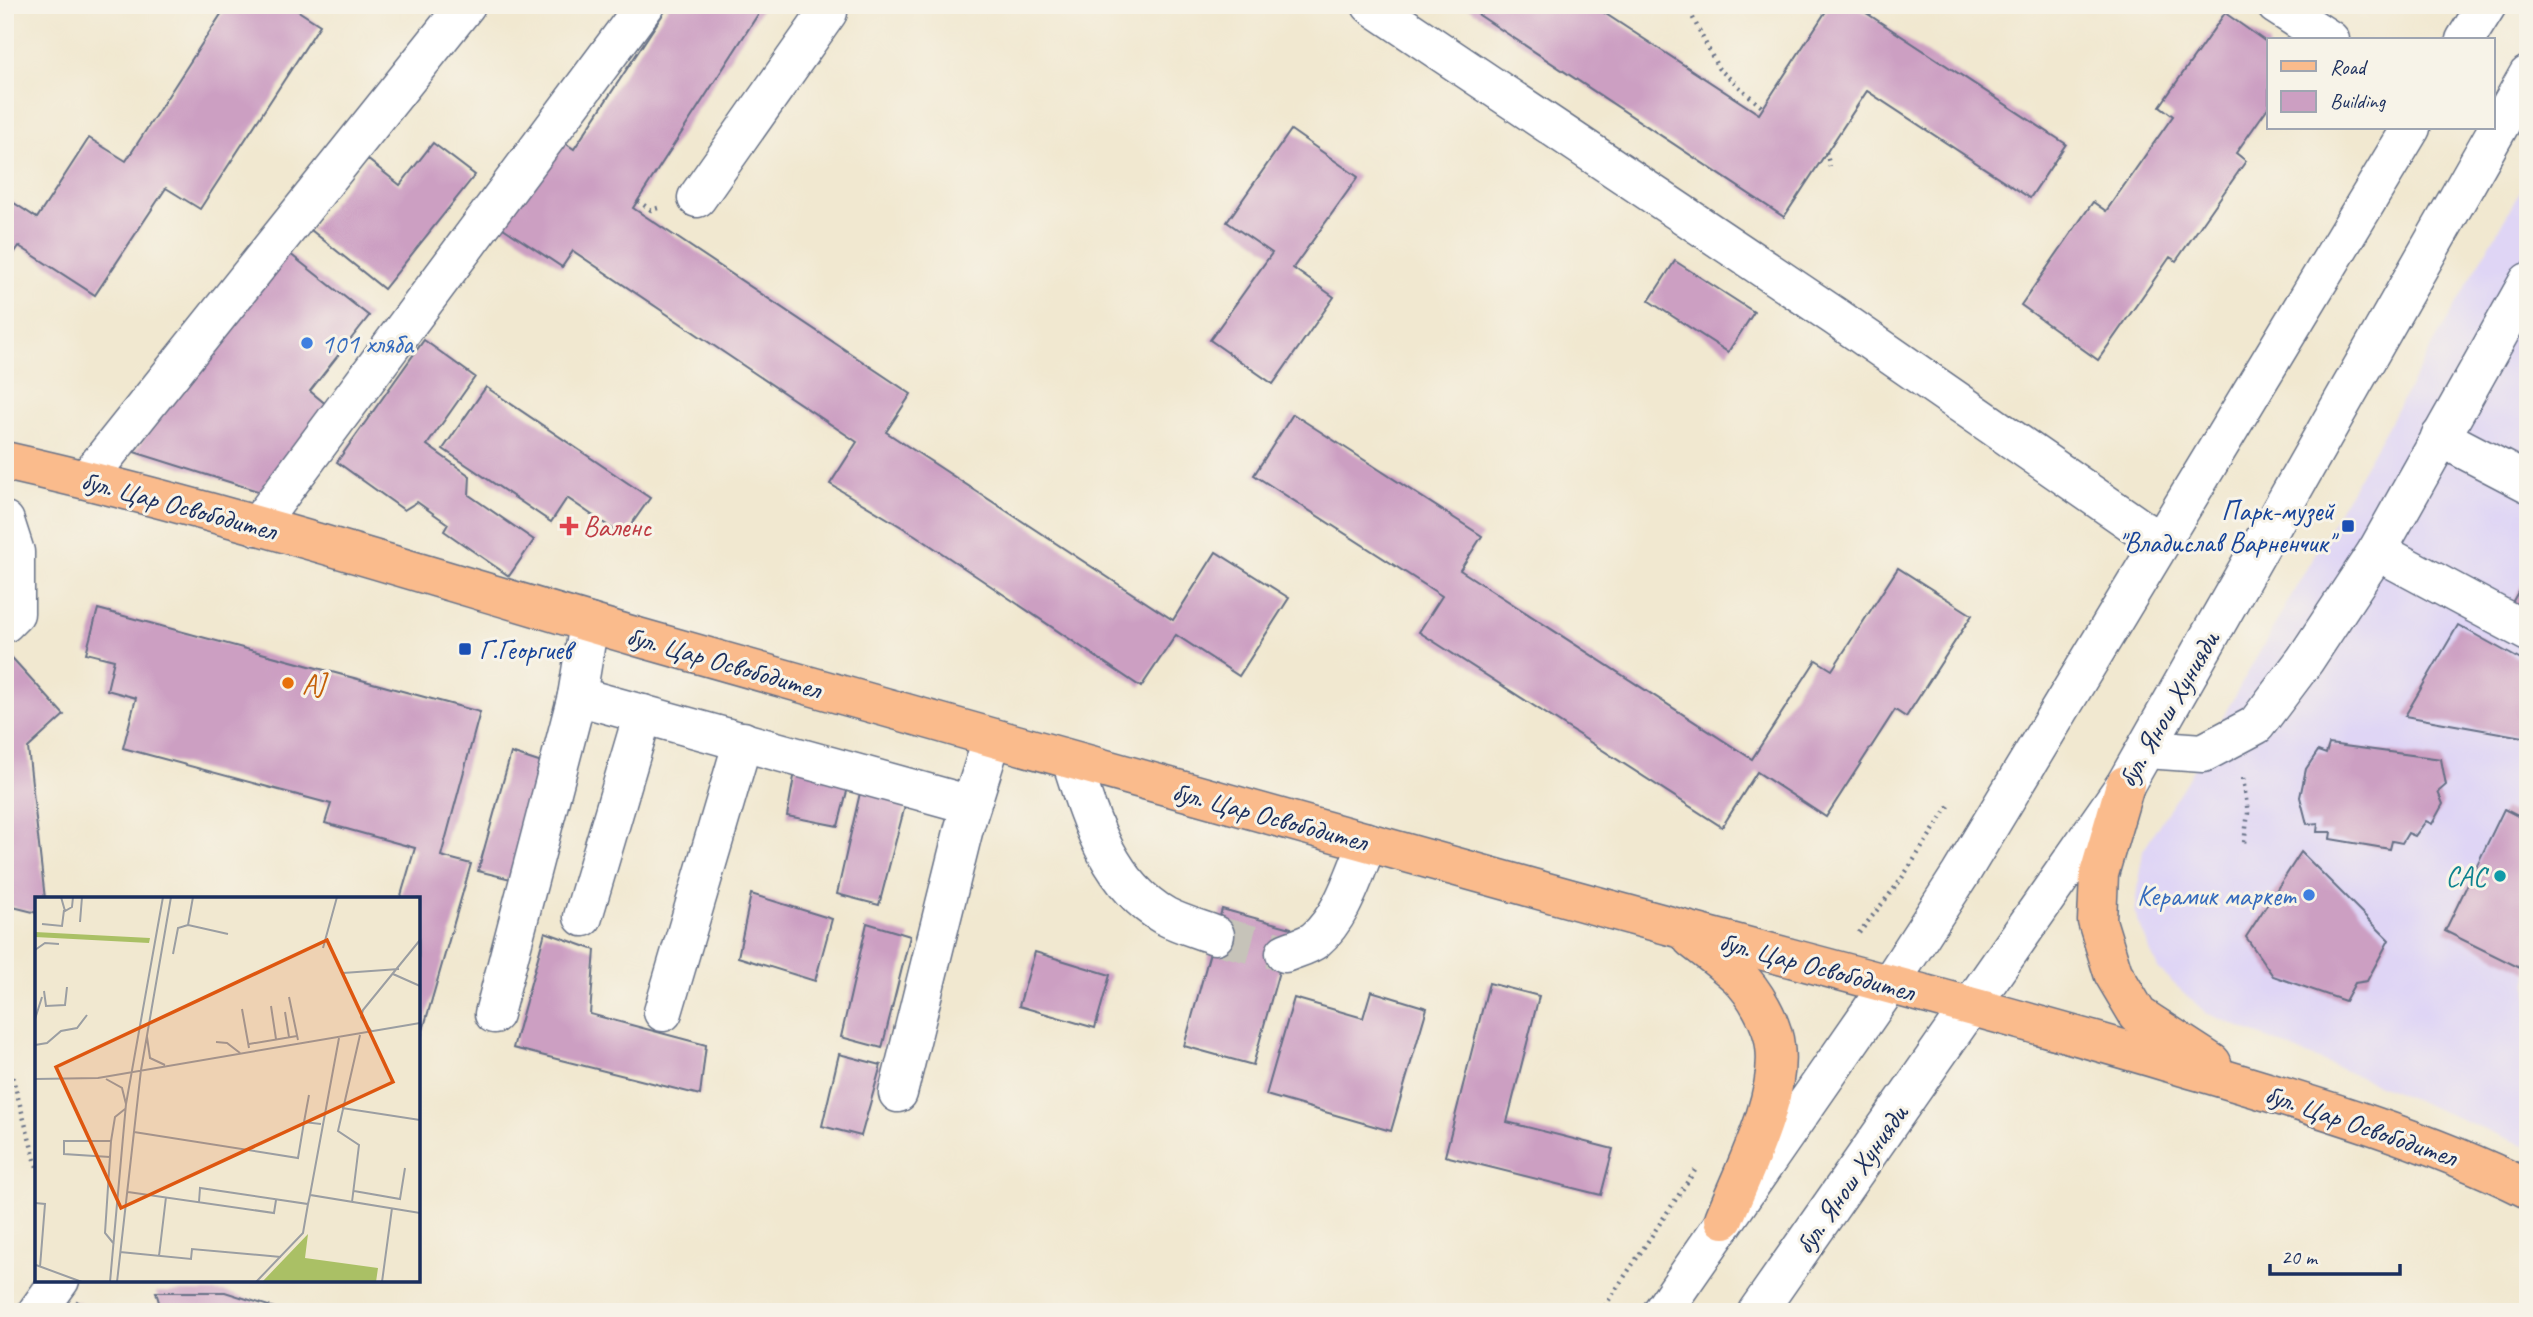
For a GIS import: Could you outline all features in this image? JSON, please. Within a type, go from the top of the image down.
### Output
[{"type":"main road","name":"бул. Цар Освободител","points":[[5,461],[257,526],[1072,763],[1972,1007],[2249,1087],[2483,1167],[2528,1189]]},
{"type":"main road","points":[[2124,785],[2099,874],[2097,921],[2113,973],[2138,1015],[2249,1087]]},
{"type":"main road","points":[[1680,929],[1740,977],[1761,1010],[1775,1045],[1773,1081],[1760,1126],[1724,1219]]},
{"type":"street","points":[[87,480],[466,5]]},
{"type":"street","points":[[257,526],[645,5]]},
{"type":"street","points":[[1371,5],[1836,317],[2160,542]]},
{"type":"street","points":[[2276,5],[2327,38]]},
{"type":"street","points":[[2466,38],[2487,5]]},
{"type":"street","points":[[696,198],[826,8]]},
{"type":"street","name":"бул. Янош Хунияди","points":[[1757,1312],[1972,1007],[2147,749],[2323,432],[2528,75]]},
{"type":"street","points":[[1662,1312],[1724,1219],[1889,985],[1961,874],[2411,130]]},
{"type":"street","points":[[2147,749],[2203,753],[2256,725],[2305,660],[2377,551],[2528,282]]},
{"type":"street","points":[[2440,437],[2528,482]]},
{"type":"street","points":[[5,521],[15,552],[15,612],[5,624]]},
{"type":"street","points":[[2377,551],[2528,632]]},
{"type":"street","points":[[494,1014],[577,696],[589,623]]},
{"type":"street","points":[[577,696],[971,805]]},
{"type":"street","points":[[583,917],[643,714]]},
{"type":"street","points":[[898,1093],[971,805],[992,739]]},
{"type":"street","points":[[663,1012],[743,741]]},
{"type":"street","points":[[1072,763],[1094,833],[1133,892],[1165,916],[1215,935]]},
{"type":"street","points":[[1285,953],[1314,941],[1327,927],[1341,906],[1368,842]]},
{"type":"street","points":[[37,1312],[59,1282]]},
{"type":"path","points":[[1693,5],[1690,12],[1718,68],[1763,108]]},
{"type":"path","points":[[1826,152],[1830,167]]},
{"type":"path","points":[[2242,766],[2248,813],[2244,844]]},
{"type":"path","points":[[5,1050],[35,1160]]},
{"type":"path","points":[[1601,1312],[1699,1166]]},
{"type":"shaded area","points":[[2528,177],[2528,1147],[2206,1013],[2158,969],[2135,914],[2143,850],[2186,782]]},
{"type":"building","points":[[227,5],[289,5],[320,25],[200,209],[166,188],[95,295],[19,246],[5,267],[5,197],[37,218],[89,138],[126,161]]},
{"type":"building","points":[[669,5],[764,5],[633,208],[911,394],[886,432],[1173,620],[1216,552],[1289,598],[1239,676],[1176,635],[1141,687],[915,535],[830,484],[857,442],[573,251],[562,267],[500,226],[557,138],[574,149]]},
{"type":"building","points":[[1464,5],[1592,5],[1759,114],[1830,5],[1854,5],[2066,144],[2030,198],[1867,91],[1784,217]]},
{"type":"building","points":[[2225,13],[2267,43],[2267,109],[2236,153],[2246,161],[2176,261],[2170,257],[2098,360],[2021,305],[2093,202],[2106,211],[2173,116],[2160,106]]},
{"type":"building","points":[[1291,130],[1358,177],[1293,268],[1334,297],[1273,384],[1210,340],[1272,253],[1227,222]]},
{"type":"building","points":[[433,143],[475,175],[384,289],[311,230],[367,159],[400,185]]},
{"type":"building","points":[[285,250],[369,316],[310,391],[328,406],[261,492],[134,452]]},
{"type":"building","points":[[1675,261],[1754,312],[1728,352],[1649,301]]},
{"type":"building","points":[[424,340],[475,377],[427,445],[470,476],[469,495],[534,540],[509,576],[444,531],[448,524],[417,502],[404,510],[337,462]]},
{"type":"building","points":[[486,387],[650,498],[623,536],[567,498],[551,522],[443,449]]},
{"type":"building","points":[[1293,414],[1482,536],[1460,570],[1752,759],[1816,660],[1832,670],[1898,568],[1972,615],[1906,717],[1895,710],[1826,817],[1757,772],[1722,827],[1419,632],[1442,596],[1254,475]]},
{"type":"building","points":[[2528,574],[2528,618],[2509,608]]},
{"type":"building","points":[[98,609],[480,712],[441,856],[471,864],[420,1041],[420,897],[401,897],[415,848],[325,823],[331,804],[123,748],[136,698],[107,690],[114,660],[86,653]]},
{"type":"building","points":[[2458,625],[2528,664],[2528,738],[2405,716]]},
{"type":"building","points":[[5,650],[64,715],[28,748],[45,897],[35,897],[35,912],[5,905]]},
{"type":"building","points":[[2329,744],[2441,759],[2446,785],[2438,792],[2443,804],[2432,824],[2426,821],[2415,836],[2408,833],[2402,843],[2392,841],[2390,849],[2330,839],[2331,832],[2317,832],[2318,823],[2307,824],[2300,797],[2306,769],[2318,751],[2326,754]]},
{"type":"building","points":[[511,753],[554,767],[523,882],[478,871]]},
{"type":"building","points":[[797,760],[851,776],[838,826],[787,816]]},
{"type":"building","points":[[862,784],[907,798],[879,905],[837,894]]},
{"type":"building","name":"САС","points":[[2504,809],[2528,821],[2528,972],[2445,931]]},
{"type":"building","name":"Керамик маркет","points":[[2301,852],[2389,940],[2367,981],[2355,983],[2345,1001],[2273,976],[2246,937]]},
{"type":"building","points":[[751,894],[832,919],[815,981],[738,957]]},
{"type":"building","points":[[1222,909],[1291,928],[1253,1065],[1184,1046]]},
{"type":"building","points":[[867,923],[910,936],[882,1048],[841,1037]]},
{"type":"building","points":[[545,932],[595,950],[590,1014],[706,1045],[700,1095],[513,1048]]},
{"type":"building","points":[[1035,952],[1110,975],[1095,1028],[1019,1006]]},
{"type":"building","points":[[1489,983],[1539,996],[1507,1122],[1613,1149],[1601,1195],[1445,1156]]},
{"type":"building","points":[[1371,991],[1427,1008],[1391,1131],[1266,1095],[1294,998],[1363,1018]]},
{"type":"building","points":[[839,1054],[881,1065],[861,1136],[822,1126]]},
{"type":"building","points":[[156,1292],[225,1292],[284,1311],[162,1312]]},
{"type":"building","points":[[77,1301],[93,1312],[70,1312]]},
{"type":"tunnel","points":[[1215,935],[1285,953]]},
{"type":"place","name":"101 хляба","points":[[307,343]]},
{"type":"place","name":"Валенс","points":[[569,526]]},
{"type":"place","name":"Парк-музей \"Владислав Варненчик\"","points":[[2348,526]]},
{"type":"place","name":"Г.Георгиев","points":[[465,649]]},
{"type":"place","name":"AJ","points":[[288,683]]},
{"type":"place","name":"САС","points":[[2500,876]]},
{"type":"place","name":"Керамик маркет","points":[[2309,895]]}]
